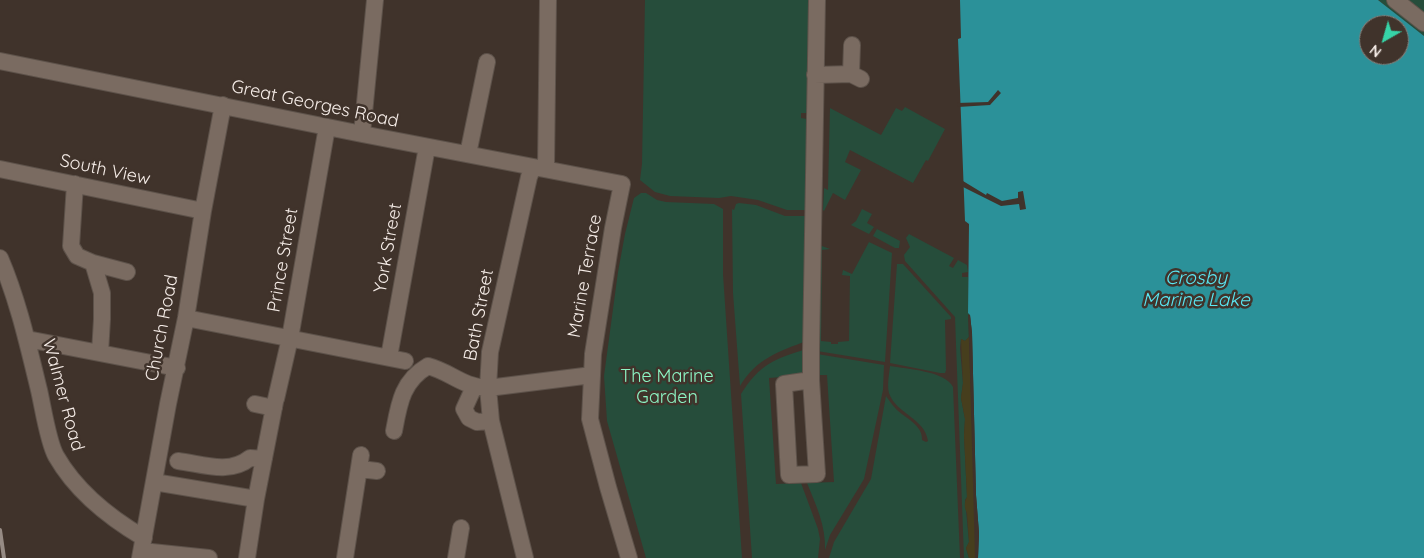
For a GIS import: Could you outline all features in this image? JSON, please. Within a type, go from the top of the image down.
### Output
[{"type":"street","points":[[362,134],[376,0]]},
{"type":"street","name":"Bath Street","points":[[525,558],[481,388],[529,176],[540,168],[548,0]]},
{"type":"street","points":[[811,380],[784,384],[789,475],[817,474],[811,380],[808,116],[815,75],[816,0]]},
{"type":"street","points":[[1395,0],[1424,23]]},
{"type":"street","points":[[815,75],[856,77],[852,45]]},
{"type":"street","name":"Great Georges Road","points":[[0,61],[427,147],[622,184]]},
{"type":"street","points":[[468,154],[486,62]]},
{"type":"street","name":"Church Road","points":[[142,549],[168,404],[177,368],[223,105]]},
{"type":"street","name":"Prince Street","points":[[247,558],[256,499],[290,338],[327,127]]},
{"type":"street","name":"York Street","points":[[388,357],[427,147]]},
{"type":"street","name":"South View","points":[[0,169],[203,211]]},
{"type":"street","points":[[75,184],[71,246],[77,256],[93,263],[127,272]]},
{"type":"street","name":"Marine Terrace","points":[[622,184],[593,354],[590,419],[629,558]]},
{"type":"street","name":"Walmer Road","points":[[0,258],[27,339],[55,454],[70,478],[121,525],[142,549]]},
{"type":"street","points":[[93,263],[102,293],[100,353]]},
{"type":"street","points":[[186,318],[405,361]]},
{"type":"street","points":[[27,339],[177,368]]},
{"type":"street","points":[[394,431],[400,401],[409,382],[418,372],[428,366],[438,369],[462,382],[481,388],[592,375]]},
{"type":"street","points":[[481,388],[464,408],[469,418],[477,422],[491,421]]},
{"type":"street","points":[[255,404],[275,403]]},
{"type":"street","points":[[178,461],[225,469],[244,463],[250,458],[264,459]]},
{"type":"street","points":[[345,558],[360,462],[377,471]]},
{"type":"street","points":[[154,482],[256,499]]},
{"type":"street","points":[[456,558],[463,528]]},
{"type":"street","points":[[142,549],[209,558]]},
{"type":"green space","points":[[645,0],[812,0],[811,109],[807,113],[801,113],[801,118],[807,119],[810,122],[809,210],[787,210],[758,200],[731,196],[719,198],[670,196],[655,192],[640,180],[642,164]]},
{"type":"green space","points":[[1378,0],[1391,0],[1424,27],[1424,36],[1409,24],[1409,15],[1397,15]]},
{"type":"green space","points":[[1400,0],[1424,0],[1424,19]]},
{"type":"green space","points":[[905,107],[945,129],[928,161],[926,160],[913,183],[850,150],[845,162],[861,170],[845,200],[833,193],[824,211],[824,188],[828,190],[830,108],[881,135],[896,108],[902,111]]},
{"type":"green space","name":"The Marine Garden","points":[[641,193],[646,193],[657,200],[666,202],[714,204],[723,209],[723,274],[742,558],[646,558],[607,421],[604,376],[618,272],[634,198]]},
{"type":"green space","points":[[736,204],[756,205],[785,216],[808,216],[807,341],[769,357],[753,369],[740,386],[733,293],[732,209],[734,210]]},
{"type":"green space","points":[[862,209],[872,214],[867,223],[874,227],[869,234],[851,225],[856,221]]},
{"type":"green space","points":[[877,229],[900,241],[899,248],[895,248],[873,236]]},
{"type":"green space","points":[[909,234],[954,258],[949,266],[953,268],[958,260],[967,265],[968,272],[962,273],[962,277],[968,277],[969,337],[965,341],[961,339],[960,348],[963,383],[961,398],[965,419],[967,497],[965,500],[969,542],[966,548],[969,558],[964,558],[955,317],[905,261],[904,255],[910,247],[906,238]]},
{"type":"green space","points":[[869,242],[892,253],[885,362],[817,351],[819,245],[830,249],[822,250],[821,341],[838,344],[838,342],[849,341],[850,276],[842,275],[843,270],[852,274]]},
{"type":"green space","points":[[897,264],[903,264],[951,317],[951,319],[945,320],[945,373],[890,363]]},
{"type":"green space","points":[[807,349],[806,375],[769,378],[776,484],[801,483],[818,529],[820,539],[818,558],[752,558],[741,394],[755,376],[769,364],[785,356]]},
{"type":"green space","points":[[817,354],[884,365],[883,390],[864,479],[830,535],[825,550],[822,524],[807,483],[834,482],[827,375],[815,375]]},
{"type":"green space","points":[[890,366],[934,374],[942,377],[953,387],[960,558],[829,558],[834,542],[871,479],[886,396],[896,409],[917,426],[922,435],[922,440],[928,441],[922,427],[898,406],[889,393]]},
{"type":"sand","points":[[969,337],[975,558],[969,558],[966,548],[969,542],[967,513],[965,509],[967,497],[965,419],[961,398],[963,383],[961,339],[965,341]]},
{"type":"water","name":"Crosby Marine Lake","points":[[960,0],[1378,0],[1397,15],[1359,15],[1359,65],[1409,65],[1409,24],[1424,36],[1424,558],[978,558],[979,533],[976,495],[972,333],[970,315],[968,313],[969,224],[965,221],[958,39],[961,38]]},
{"type":"pier","points":[[998,90],[1001,93],[990,105],[958,107],[957,103],[988,102]]},
{"type":"pier","points":[[963,181],[986,195],[987,193],[1002,201],[1018,198],[1018,192],[1023,191],[1026,209],[1020,210],[1019,204],[1001,206],[963,187]]},
{"type":"pier","points":[[968,315],[970,315],[972,333],[976,495],[979,533],[978,558],[976,558]]},
{"type":"railway","points":[[0,530],[4,558]]}]
